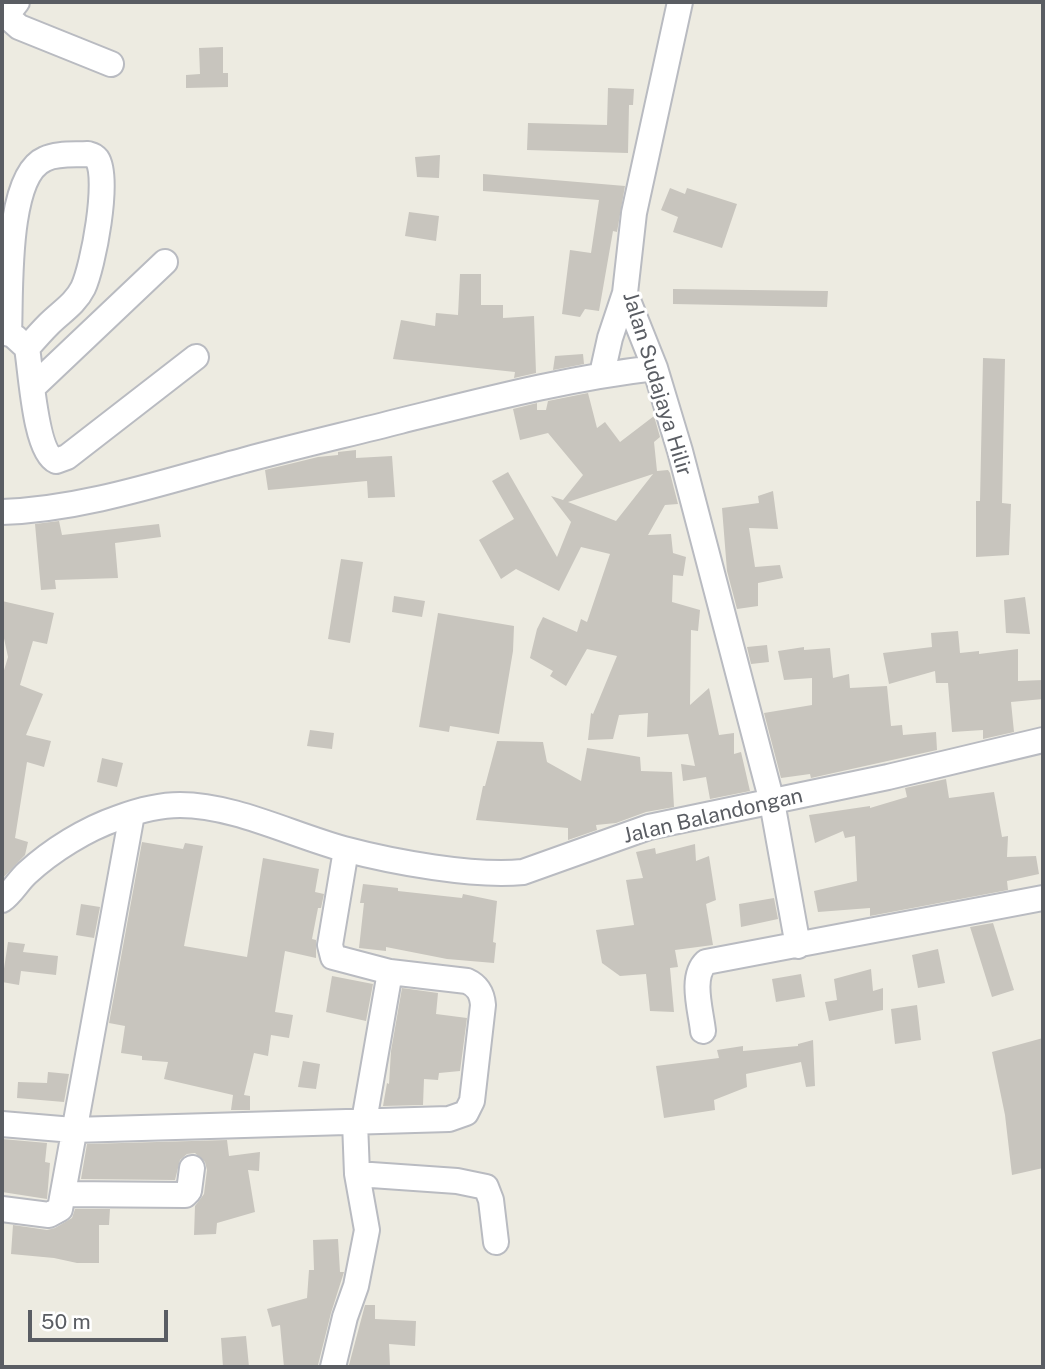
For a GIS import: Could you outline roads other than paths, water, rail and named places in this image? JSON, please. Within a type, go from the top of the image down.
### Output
[{"type":"street","points":[[17,2],[10,11],[10,19],[19,27],[111,64]]},
{"type":"street","name":"Jalan Sudajaya Hilir","points":[[680,2],[634,213],[625,293],[655,368],[680,451],[772,802],[798,946]]},
{"type":"street","points":[[13,338],[74,302],[83,288],[99,226],[102,176],[97,159],[88,154],[43,159],[25,179],[14,221],[13,338],[32,388],[44,447],[49,458],[56,461],[67,457],[196,357]]},
{"type":"street","points":[[32,388],[165,262]]},
{"type":"street","points":[[601,374],[625,293]]},
{"type":"street","points":[[2,512],[29,511],[133,491],[515,392],[601,374],[655,368]]},
{"type":"street","name":"Jalan Balandongan","points":[[2,900],[44,858],[116,818],[151,808],[199,806],[346,850],[444,868],[507,874],[523,872],[649,827],[772,802],[1043,740]]},
{"type":"street","points":[[2,1209],[49,1215],[60,1209],[132,814]]},
{"type":"street","points":[[2,1124],[74,1130],[360,1122],[459,1117],[466,1113],[472,1101],[483,1005],[480,990],[467,981],[390,972],[338,960],[330,952],[346,850]]},
{"type":"street","points":[[703,1031],[698,978],[701,967],[706,962],[1043,898]]},
{"type":"street","points":[[333,1367],[345,1317],[356,1286],[367,1230],[357,1174],[360,1122],[390,972]]},
{"type":"street","points":[[63,1194],[185,1195],[189,1191],[192,1168]]},
{"type":"street","points":[[357,1174],[457,1181],[485,1187],[491,1200],[496,1242]]}]
